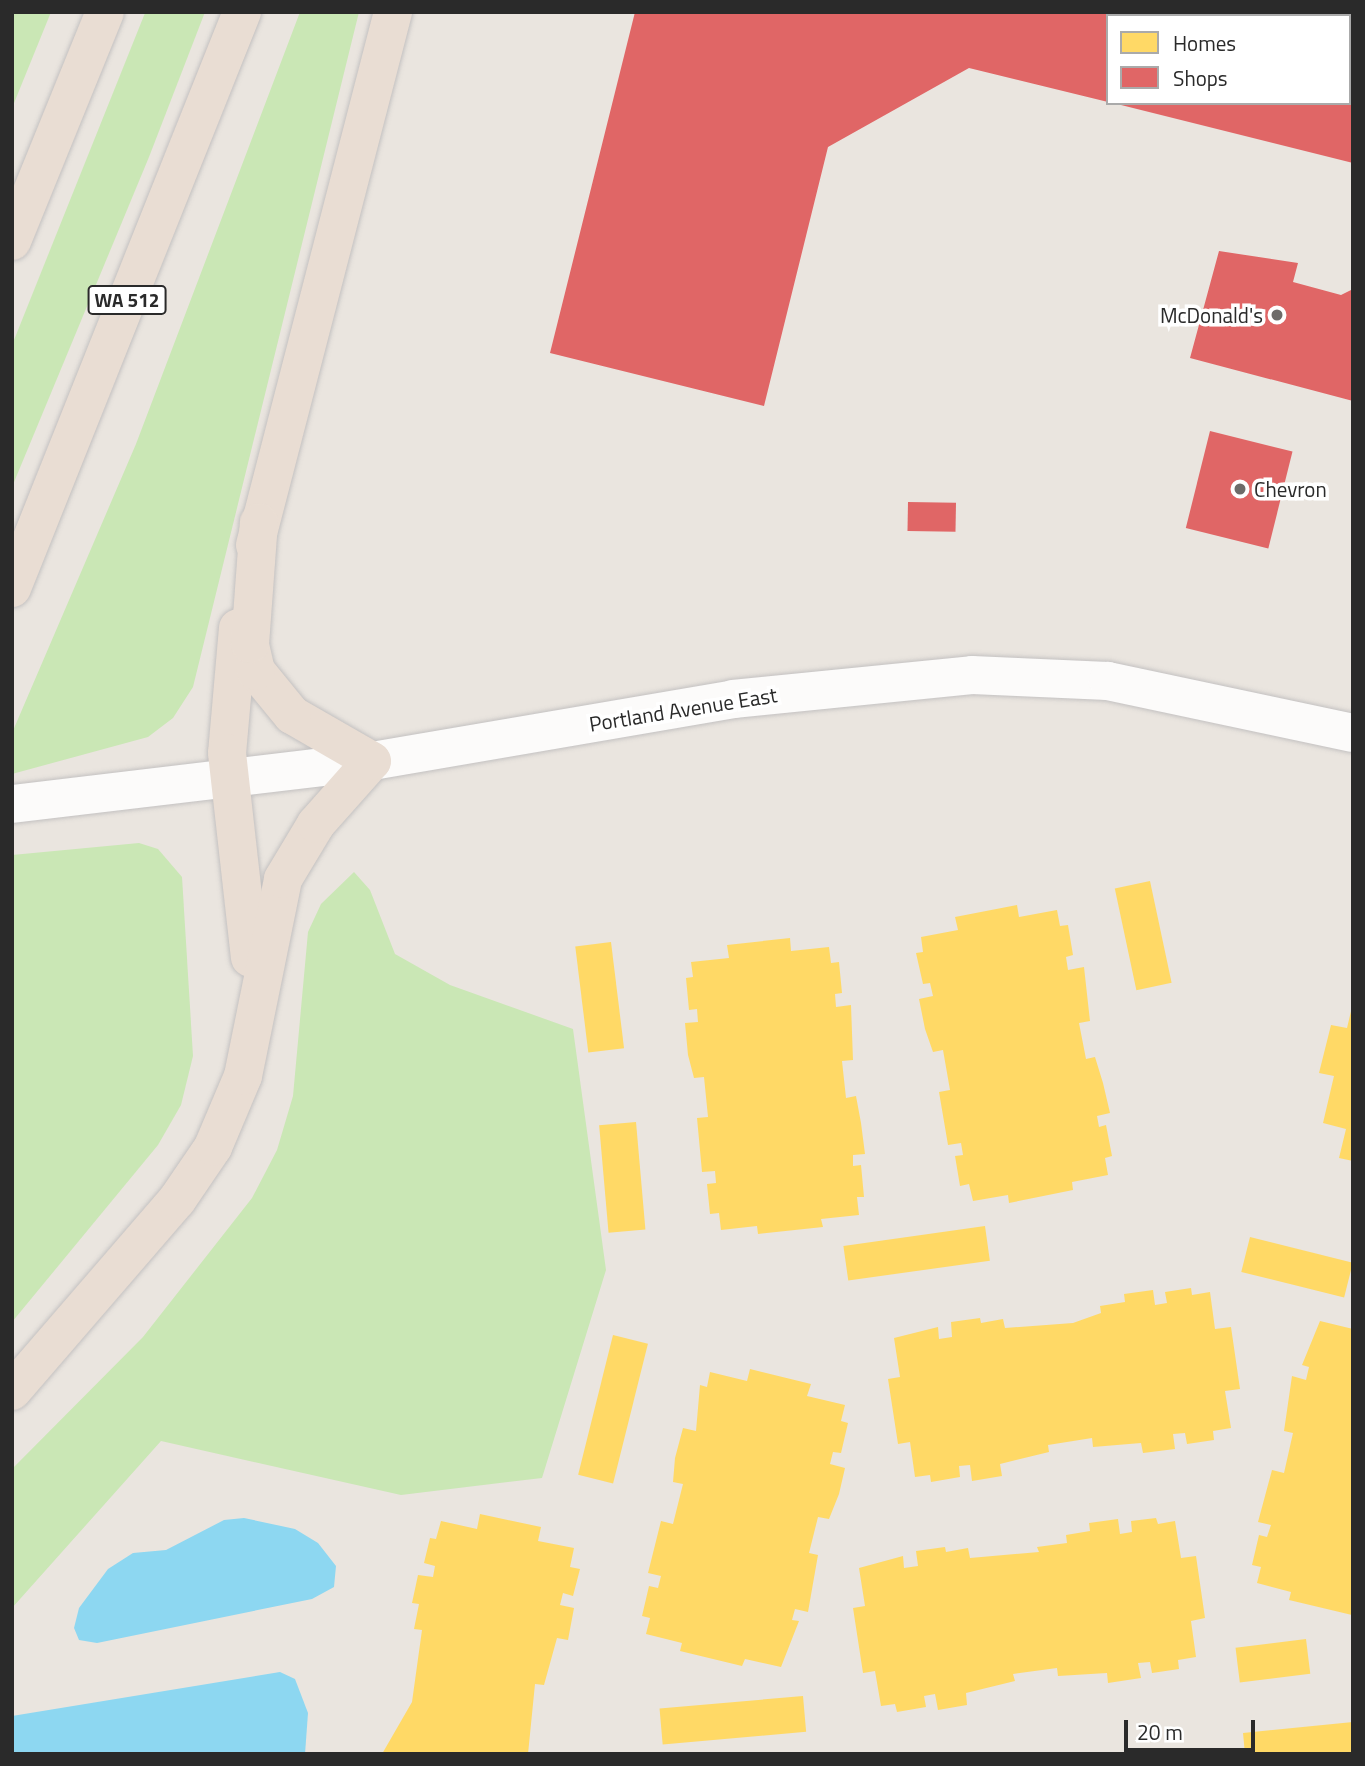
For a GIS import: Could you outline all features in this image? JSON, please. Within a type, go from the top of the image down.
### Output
[{"type":"highway","points":[[12,241],[105,12]]},
{"type":"highway","name":"WA 512","points":[[12,588],[242,12]]},
{"type":"highway","points":[[252,1007],[245,883],[229,777],[232,674],[259,522],[393,12]]},
{"type":"highway","points":[[12,1391],[177,1200],[213,1147],[243,1076],[252,1007],[283,879],[316,824],[372,761],[292,715],[256,671],[250,644],[259,522]]},
{"type":"main road","name":"Portland Avenue East","points":[[12,804],[372,761],[733,699],[972,675],[1108,681],[1353,733]]},
{"type":"green space","points":[[12,12],[51,12],[12,108]]},
{"type":"green space","points":[[205,12],[149,157],[12,487],[12,345],[145,13]]},
{"type":"green space","points":[[300,12],[359,12],[193,687],[173,718],[148,737],[12,774],[12,733],[136,444]]},
{"type":"green space","points":[[139,843],[158,849],[182,877],[193,1056],[181,1105],[158,1145],[12,1322],[12,855]]},
{"type":"green space","points":[[354,872],[370,890],[395,954],[450,985],[573,1029],[606,1270],[542,1478],[401,1495],[161,1441],[12,1608],[12,1469],[143,1337],[252,1198],[277,1150],[293,1096],[308,932],[321,904]]},
{"type":"water","points":[[244,1518],[295,1529],[318,1543],[336,1566],[334,1587],[312,1599],[97,1643],[79,1640],[74,1628],[79,1608],[108,1569],[133,1553],[166,1550],[224,1520]]},
{"type":"water","points":[[280,1672],[295,1679],[308,1713],[305,1754],[12,1754],[12,1716]]},
{"type":"building: Homes","points":[[1150,881],[1172,983],[1136,990],[1115,888]]},
{"type":"building: Homes","points":[[1017,905],[1019,917],[1057,910],[1060,926],[1068,925],[1073,955],[1066,957],[1068,970],[1084,967],[1090,1021],[1079,1023],[1086,1059],[1095,1057],[1103,1083],[1110,1113],[1097,1116],[1099,1127],[1106,1125],[1112,1156],[1105,1158],[1108,1175],[1072,1182],[1073,1190],[1009,1203],[1008,1195],[973,1201],[969,1184],[960,1186],[955,1156],[963,1155],[961,1143],[948,1145],[939,1092],[950,1090],[943,1050],[933,1052],[925,1029],[919,999],[933,996],[930,983],[923,984],[916,953],[923,952],[921,937],[958,930],[955,917]]},
{"type":"building: Homes","points":[[790,938],[791,951],[829,947],[831,963],[839,962],[842,993],[835,994],[836,1007],[851,1005],[853,1060],[842,1061],[846,1098],[856,1096],[861,1123],[865,1154],[853,1155],[853,1166],[861,1165],[864,1197],[857,1197],[859,1215],[821,1219],[823,1227],[758,1234],[757,1226],[721,1230],[719,1213],[710,1214],[707,1184],[716,1183],[715,1171],[702,1172],[697,1118],[708,1117],[704,1077],[694,1078],[688,1055],[685,1023],[698,1022],[697,1009],[689,1010],[686,978],[693,977],[691,962],[729,958],[727,945]]},
{"type":"building: Homes","points":[[611,942],[624,1048],[588,1053],[575,946]]},
{"type":"building: Homes","points":[[1352,1007],[1353,1161],[1339,1158],[1346,1129],[1323,1123],[1334,1076],[1319,1073],[1331,1025],[1347,1028]]},
{"type":"building: Homes","points":[[636,1122],[645,1230],[609,1233],[599,1125]]},
{"type":"building: Homes","points":[[985,1226],[990,1261],[848,1281],[843,1246]]},
{"type":"building: Homes","points":[[1250,1237],[1353,1263],[1344,1298],[1241,1272]]},
{"type":"building: Homes","points":[[1191,1288],[1192,1295],[1210,1292],[1215,1329],[1231,1327],[1240,1389],[1225,1391],[1231,1428],[1213,1431],[1214,1440],[1187,1444],[1185,1433],[1173,1434],[1175,1449],[1143,1453],[1141,1443],[1093,1447],[1092,1438],[1048,1445],[1049,1452],[1000,1464],[1002,1476],[972,1481],[970,1465],[959,1466],[960,1477],[931,1482],[930,1475],[915,1477],[910,1442],[898,1444],[888,1379],[900,1377],[894,1338],[938,1327],[939,1339],[952,1337],[951,1322],[980,1318],[981,1323],[1003,1319],[1005,1328],[1073,1323],[1101,1313],[1100,1306],[1125,1302],[1124,1294],[1153,1290],[1155,1305],[1167,1303],[1165,1292]]},
{"type":"building: Homes","points":[[1320,1321],[1353,1329],[1352,1615],[1289,1600],[1291,1592],[1257,1583],[1261,1567],[1252,1565],[1259,1535],[1267,1537],[1271,1525],[1258,1522],[1272,1470],[1284,1473],[1293,1433],[1284,1431],[1292,1376],[1306,1380],[1309,1367],[1302,1365]]},
{"type":"building: Homes","points":[[613,1335],[648,1344],[613,1483],[578,1475]]},
{"type":"building: Homes","points":[[750,1369],[811,1384],[807,1396],[845,1405],[841,1421],[848,1423],[841,1453],[833,1452],[830,1464],[845,1468],[839,1494],[829,1519],[818,1517],[809,1553],[818,1555],[808,1612],[795,1609],[792,1620],[799,1621],[781,1667],[745,1659],[742,1666],[680,1651],[682,1643],[646,1634],[650,1618],[642,1616],[649,1586],[658,1588],[661,1576],[648,1573],[661,1521],[673,1524],[683,1484],[673,1482],[675,1458],[683,1428],[696,1431],[700,1385],[707,1387],[710,1372],[747,1381]]},
{"type":"building: Homes","points":[[480,1514],[541,1527],[538,1541],[574,1548],[570,1567],[580,1569],[573,1596],[563,1593],[560,1605],[574,1608],[568,1640],[557,1638],[544,1685],[535,1684],[528,1754],[382,1754],[412,1702],[422,1630],[414,1629],[419,1604],[412,1603],[418,1575],[433,1577],[435,1566],[424,1563],[430,1538],[436,1539],[441,1521],[477,1529]]},
{"type":"building: Homes","points":[[1156,1518],[1158,1524],[1175,1521],[1181,1558],[1196,1556],[1205,1618],[1191,1621],[1196,1657],[1178,1660],[1179,1669],[1152,1673],[1150,1662],[1138,1663],[1141,1678],[1108,1683],[1107,1673],[1058,1676],[1057,1668],[1013,1674],[1015,1681],[966,1693],[967,1705],[938,1710],[935,1694],[924,1696],[926,1707],[897,1712],[895,1704],[881,1706],[875,1671],[863,1673],[853,1608],[865,1606],[859,1568],[903,1556],[904,1568],[918,1566],[916,1551],[945,1547],[946,1552],[968,1548],[970,1558],[1039,1552],[1037,1547],[1067,1543],[1066,1535],[1090,1531],[1089,1523],[1118,1519],[1120,1534],[1132,1532],[1131,1521]]},
{"type":"building: Homes","points":[[1306,1639],[1310,1674],[1240,1682],[1236,1648]]},
{"type":"building: Homes","points":[[803,1696],[806,1732],[663,1744],[660,1709]]},
{"type":"building: Homes","points":[[1353,1722],[1353,1754],[1245,1754],[1243,1733]]},
{"type":"building: Shops","points":[[635,12],[1258,14],[1106,14],[1106,102],[969,68],[828,147],[764,406],[550,353]]},
{"type":"building: Shops","points":[[1351,100],[1353,163],[1121,105],[1351,105]]},
{"type":"building: Shops","name":"McDonald's","points":[[1219,251],[1298,263],[1293,282],[1341,295],[1353,289],[1353,401],[1190,358]]},
{"type":"building: Shops","name":"Chevron","points":[[1210,431],[1292,452],[1268,549],[1186,528]]},
{"type":"building: Shops","points":[[908,502],[956,503],[955,532],[907,531]]},
{"type":"place","name":"McDonald's","points":[[1277,315]]},
{"type":"place","name":"Chevron","points":[[1240,489]]}]
